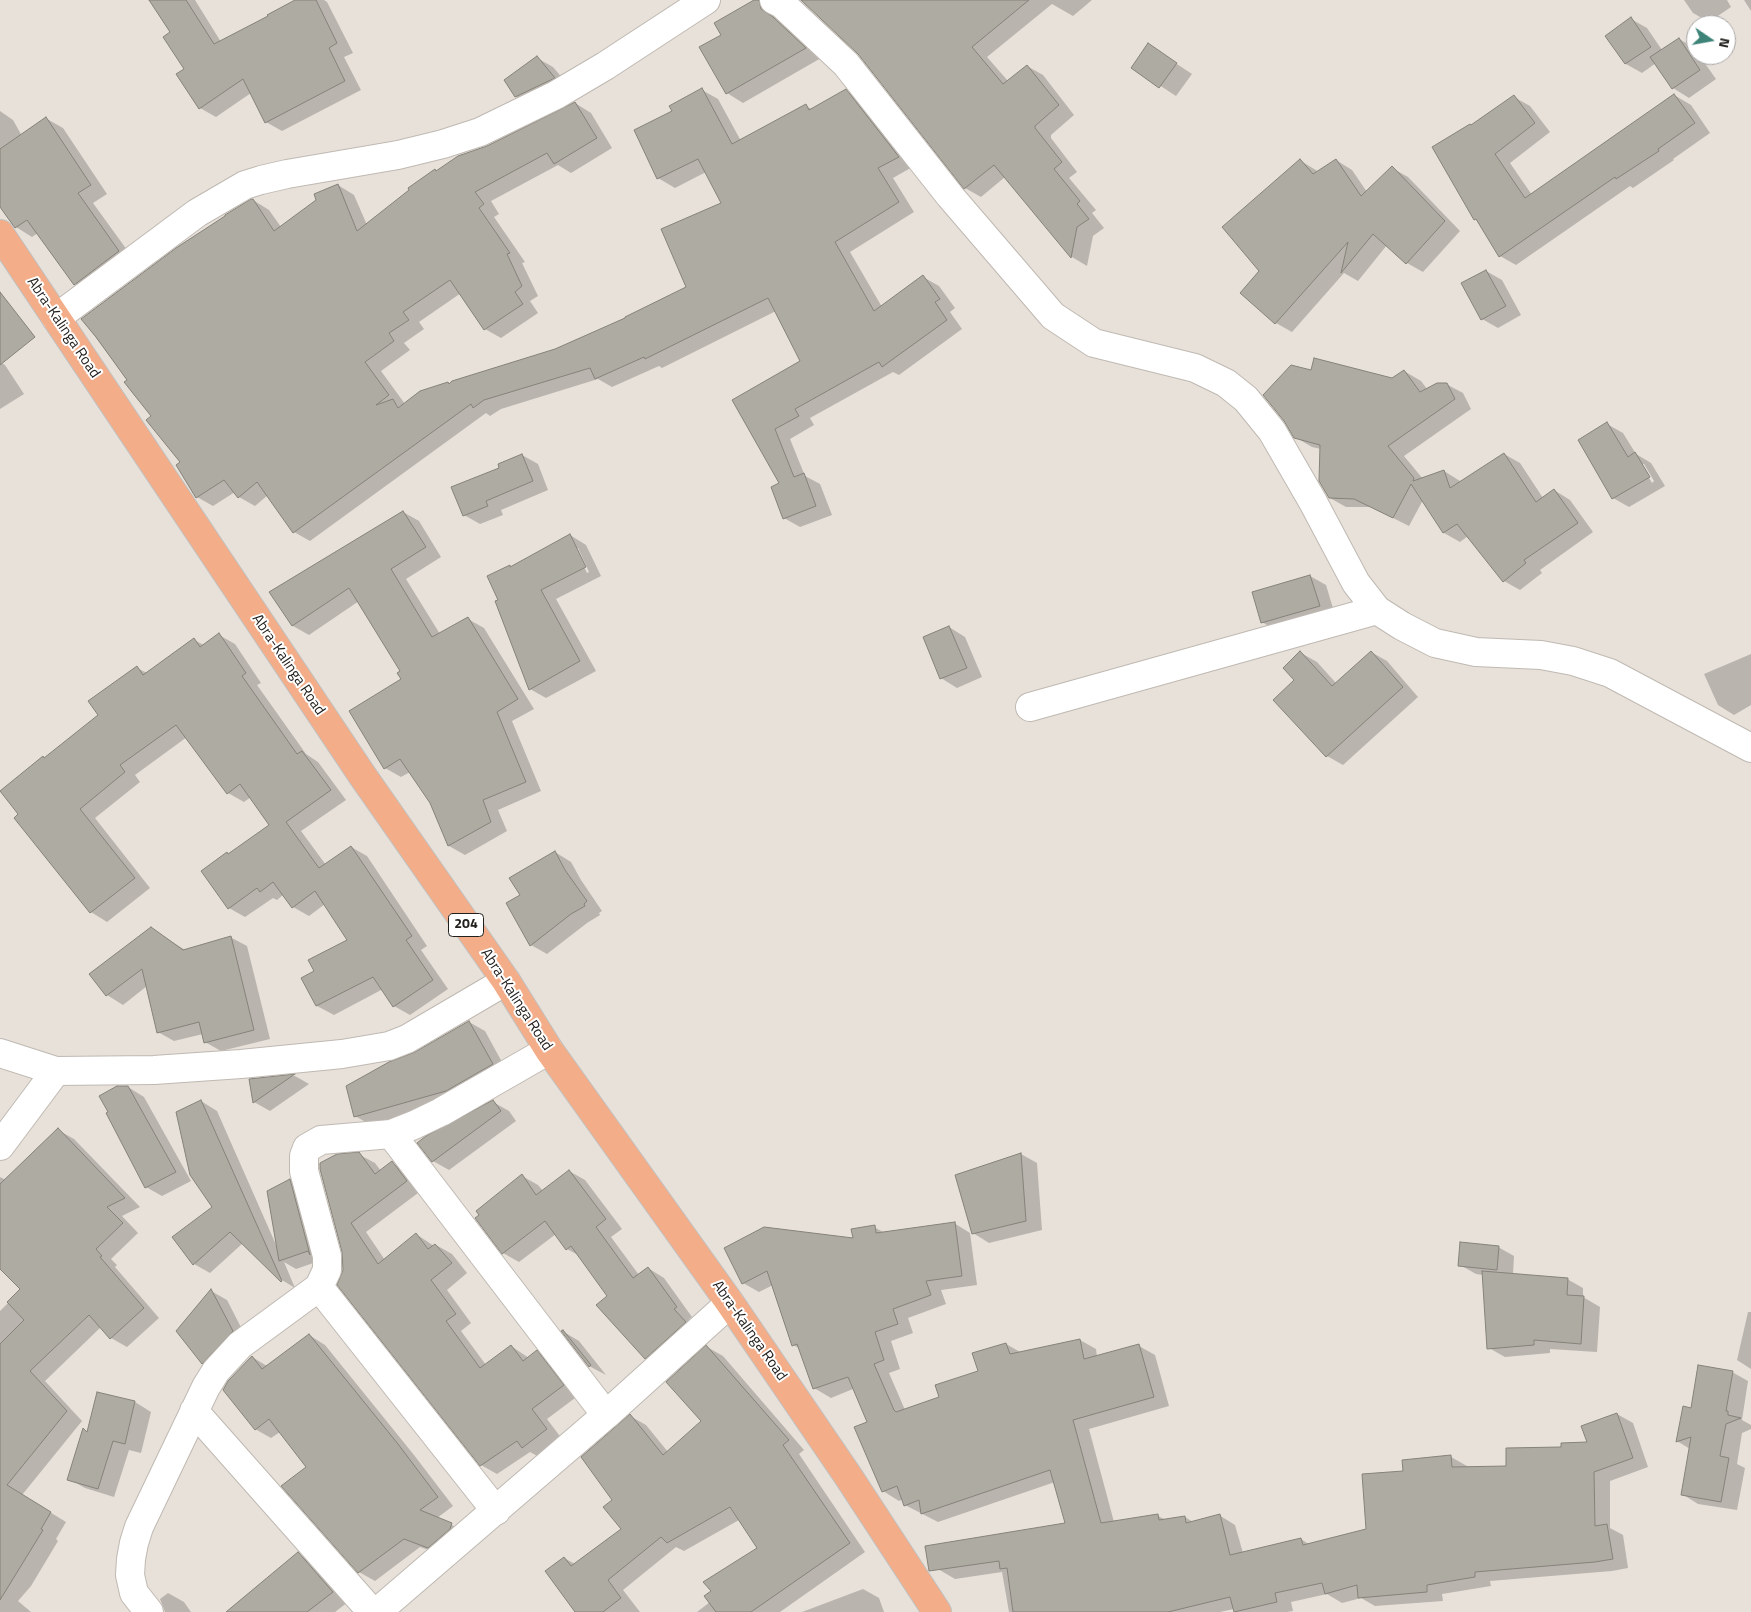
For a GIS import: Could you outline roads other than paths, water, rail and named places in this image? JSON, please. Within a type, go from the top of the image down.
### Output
[{"type":"main road","name":"Abra-Kalinga Road","points":[[0,234],[362,775],[506,982],[549,1050],[730,1303],[937,1612]]},
{"type":"street","points":[[56,318],[197,213],[245,185],[287,174],[398,155],[443,144],[480,132],[556,95],[706,0]]},
{"type":"street","points":[[774,0],[782,4],[846,64],[950,196],[1053,316],[1094,343],[1195,368],[1226,383],[1246,400],[1272,431],[1313,502],[1356,583],[1377,610],[1402,626],[1435,643],[1476,652],[1541,655],[1573,661],[1610,673],[1751,748]]},
{"type":"street","points":[[1030,707],[1377,610]]},
{"type":"street","points":[[0,1052],[56,1071],[154,1070],[342,1054],[389,1046],[407,1039],[506,982]]},
{"type":"street","points":[[149,1612],[134,1593],[130,1575],[130,1559],[140,1527],[194,1411],[216,1372],[240,1345],[320,1287],[328,1270],[327,1256],[304,1171],[304,1156],[307,1148],[321,1140],[391,1134],[414,1125],[549,1050]]},
{"type":"street","points":[[0,1146],[56,1071]]},
{"type":"street","points":[[391,1134],[606,1415]]},
{"type":"street","points":[[320,1287],[496,1511]]},
{"type":"street","points":[[377,1612],[606,1415],[730,1303]]},
{"type":"street","points":[[194,1411],[372,1612]]}]
